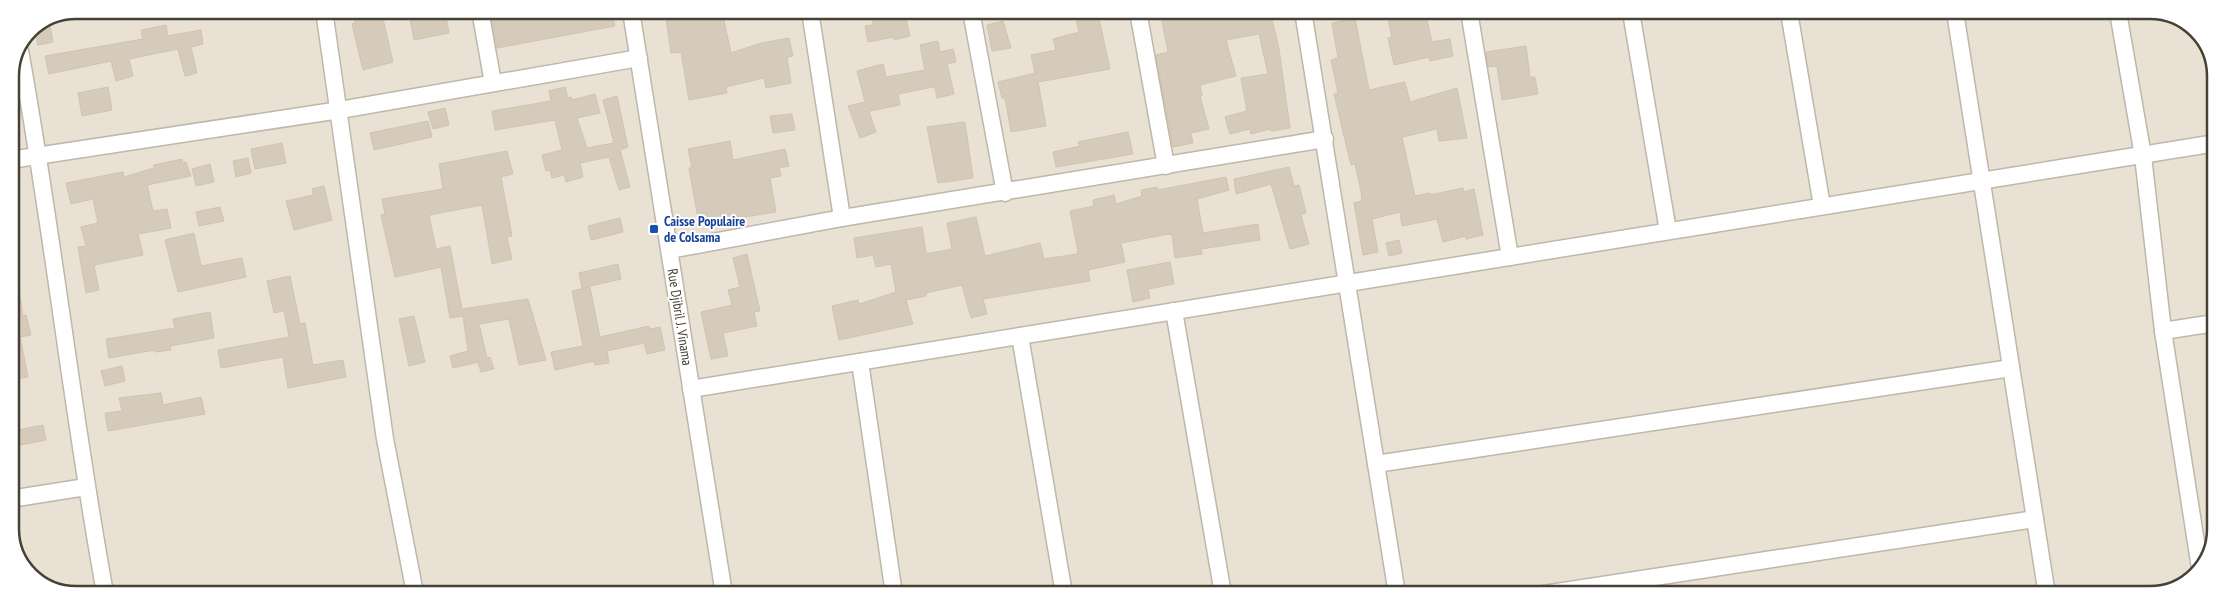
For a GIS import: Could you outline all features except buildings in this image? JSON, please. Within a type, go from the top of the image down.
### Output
[{"type":"street","points":[[325,19],[340,110],[385,439],[414,586]]},
{"type":"street","points":[[482,19],[493,83]]},
{"type":"street","name":"Rue Djibril J. Vinama","points":[[632,19],[723,586]]},
{"type":"street","points":[[811,19],[842,218]]},
{"type":"street","points":[[973,19],[1006,193]]},
{"type":"street","points":[[1139,19],[1166,166]]},
{"type":"street","points":[[1304,19],[1396,586]]},
{"type":"street","points":[[1470,19],[1510,257]]},
{"type":"street","points":[[1632,19],[1668,231]]},
{"type":"street","points":[[1790,19],[1822,206]]},
{"type":"street","points":[[1956,19],[2046,586]]},
{"type":"street","points":[[2119,19],[2143,156],[2163,331],[2199,560]]},
{"type":"street","points":[[19,158],[340,110],[639,58]]},
{"type":"street","points":[[21,59],[39,155],[86,487],[104,586]]},
{"type":"street","points":[[670,250],[842,218],[1006,193],[1325,139]]},
{"type":"street","points":[[691,389],[2207,145]]},
{"type":"street","points":[[1174,311],[1222,586]]},
{"type":"street","points":[[2163,331],[2207,324]]},
{"type":"street","points":[[1020,336],[1063,586]]},
{"type":"street","points":[[860,362],[893,586]]},
{"type":"street","points":[[1376,464],[2011,368]]},
{"type":"street","points":[[19,498],[86,487]]},
{"type":"street","points":[[1596,586],[2035,519]]},
{"type":"shaded area","points":[[2158,19],[2179,26],[2193,38],[2203,54],[2207,72],[2207,537],[2198,561],[2185,575],[2169,583],[2150,586],[68,586],[44,577],[30,564],[23,551],[19,533],[20,64],[28,44],[35,35],[44,28],[64,20]]},
{"type":"place","name":"Caisse Populaire de Colsama","points":[[654,229]]}]
